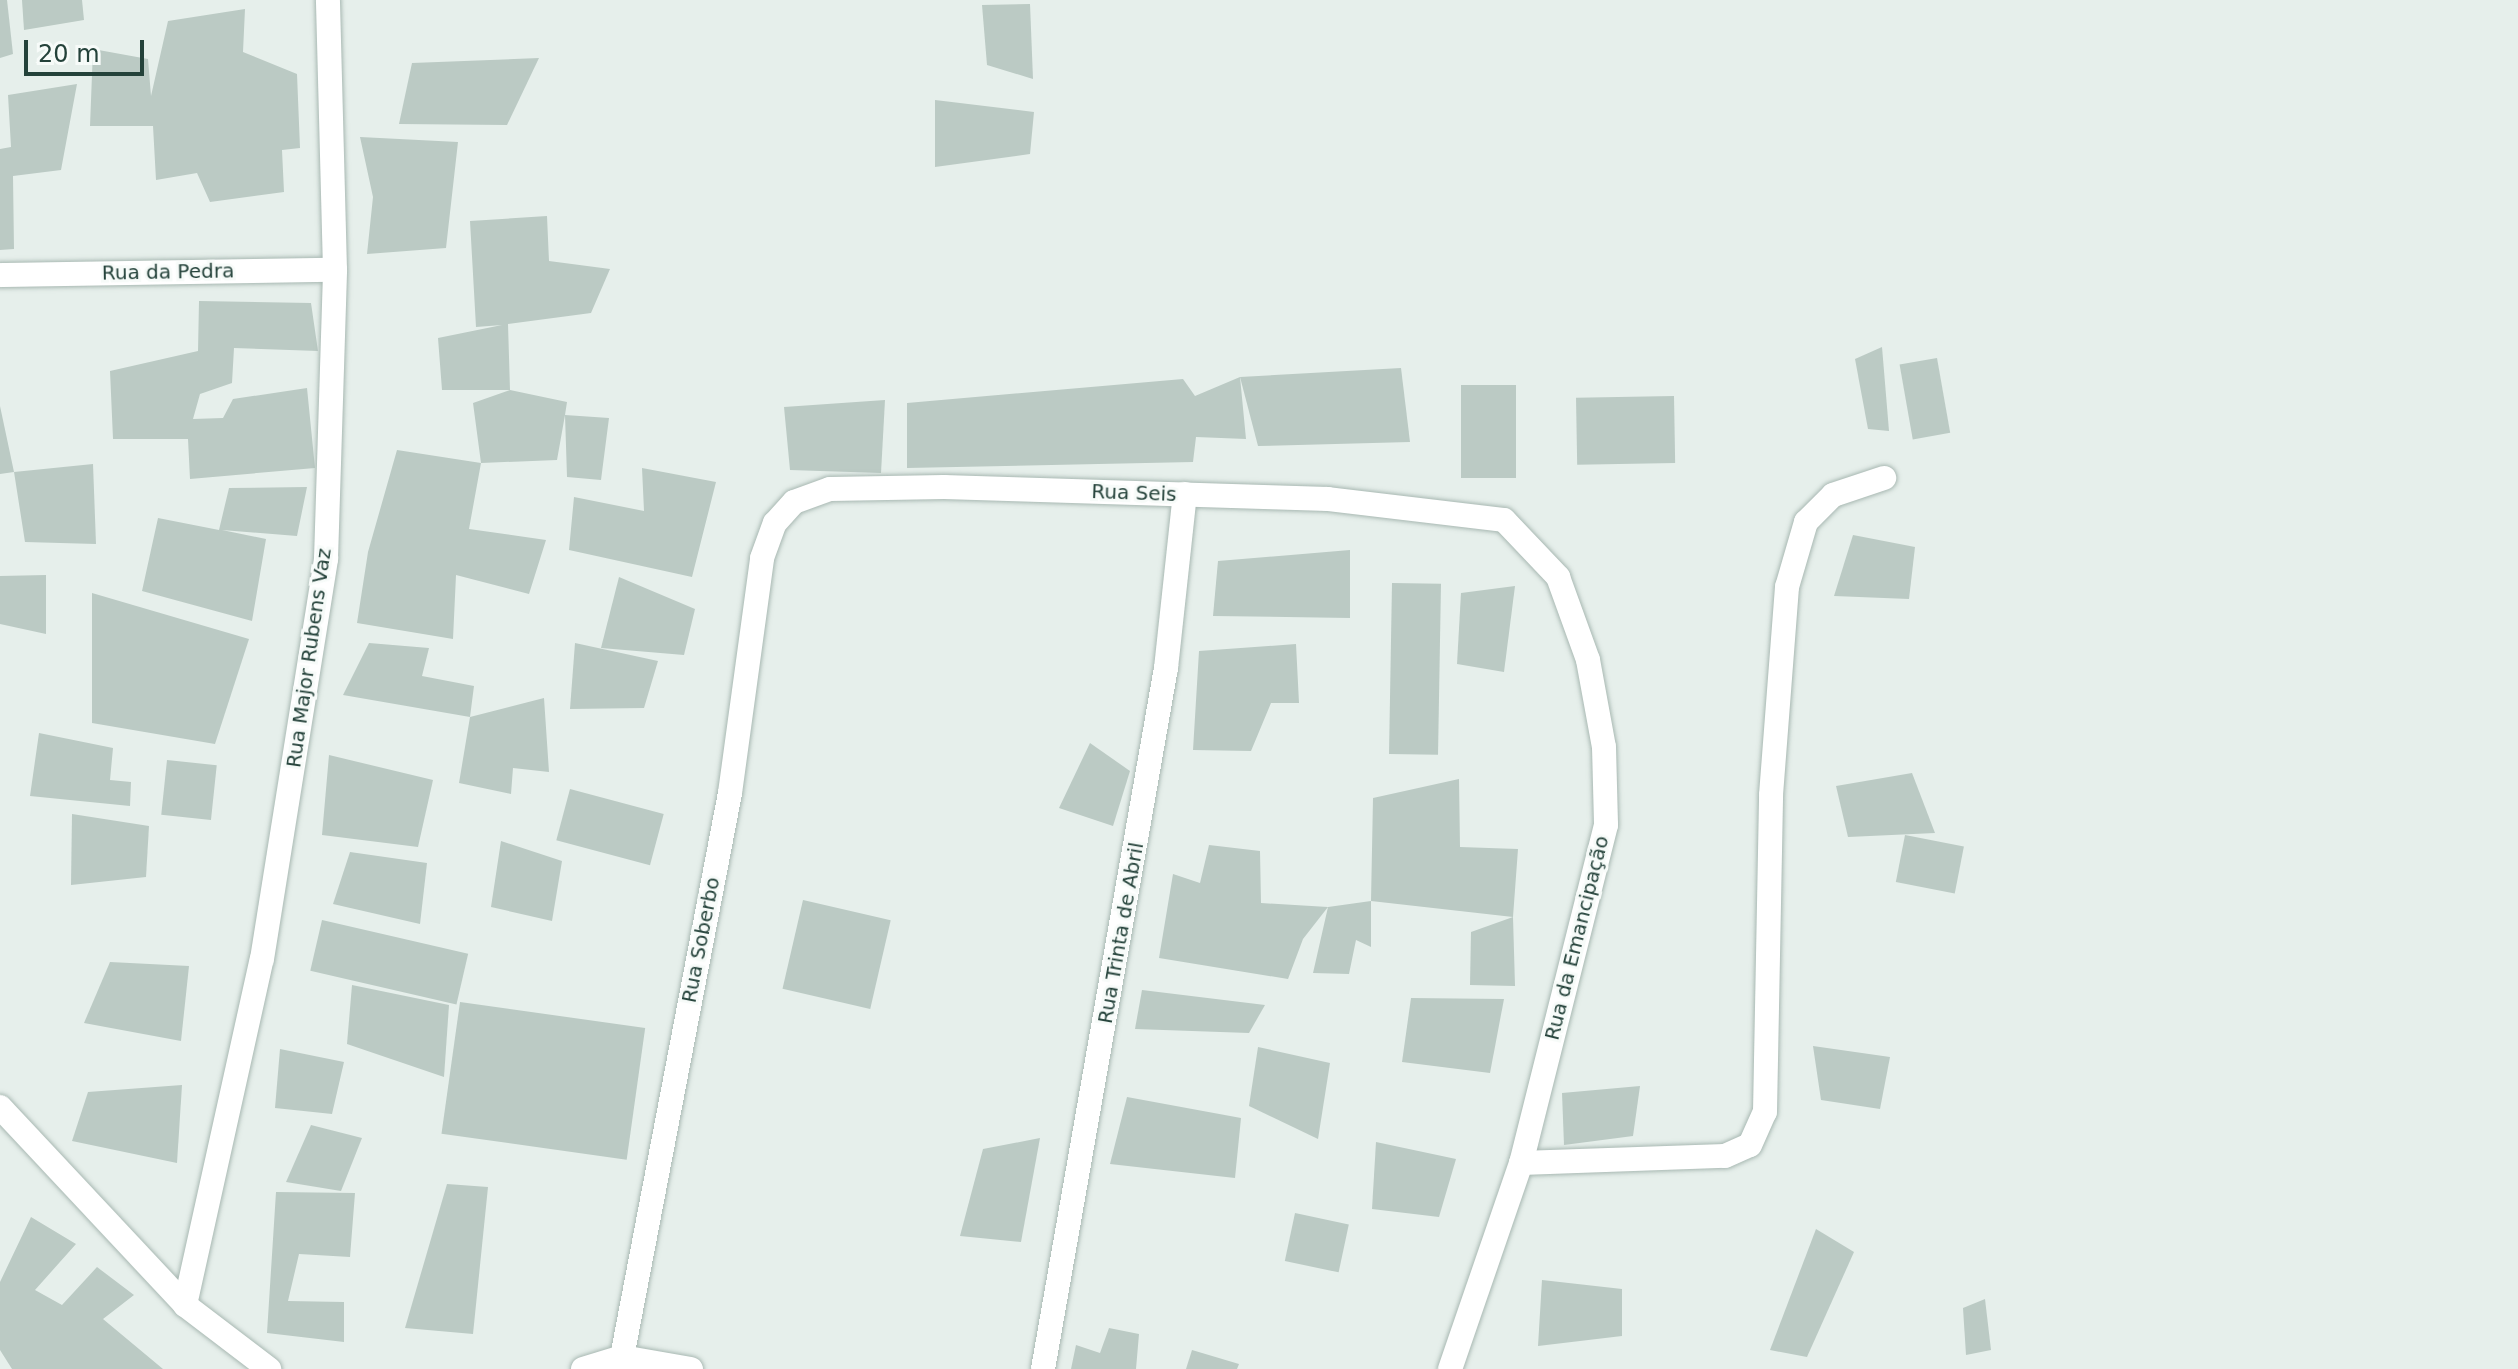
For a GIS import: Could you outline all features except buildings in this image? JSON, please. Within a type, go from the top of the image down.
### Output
[{"type":"street","name":"Rua Major Rubens Vaz","points":[[185,1305],[262,959],[326,559],[335,270],[328,0]]},
{"type":"street","name":"Rua da Pedra","points":[[0,275],[335,270]]},
{"type":"street","points":[[1521,1163],[1725,1156],[1750,1145],[1765,1112],[1771,795],[1787,587],[1806,522],[1833,495],[1884,478]]},
{"type":"street","name":"Rua Seis","points":[[775,523],[794,502],[830,489],[1328,499],[1504,520]]},
{"type":"street","name":"Rua Trinta de Abril","points":[[1043,1369],[1161,698],[1185,494]]},
{"type":"street","name":"Rua da Emancipação","points":[[1450,1369],[1521,1163],[1606,825],[1604,747],[1588,660],[1558,577],[1504,520]]},
{"type":"street","name":"Rua Soberbo","points":[[622,1357],[730,793],[750,616],[762,558],[775,523]]},
{"type":"street","points":[[0,1107],[185,1305],[269,1369]]},
{"type":"street","points":[[583,1369],[622,1357],[691,1369]]}]
